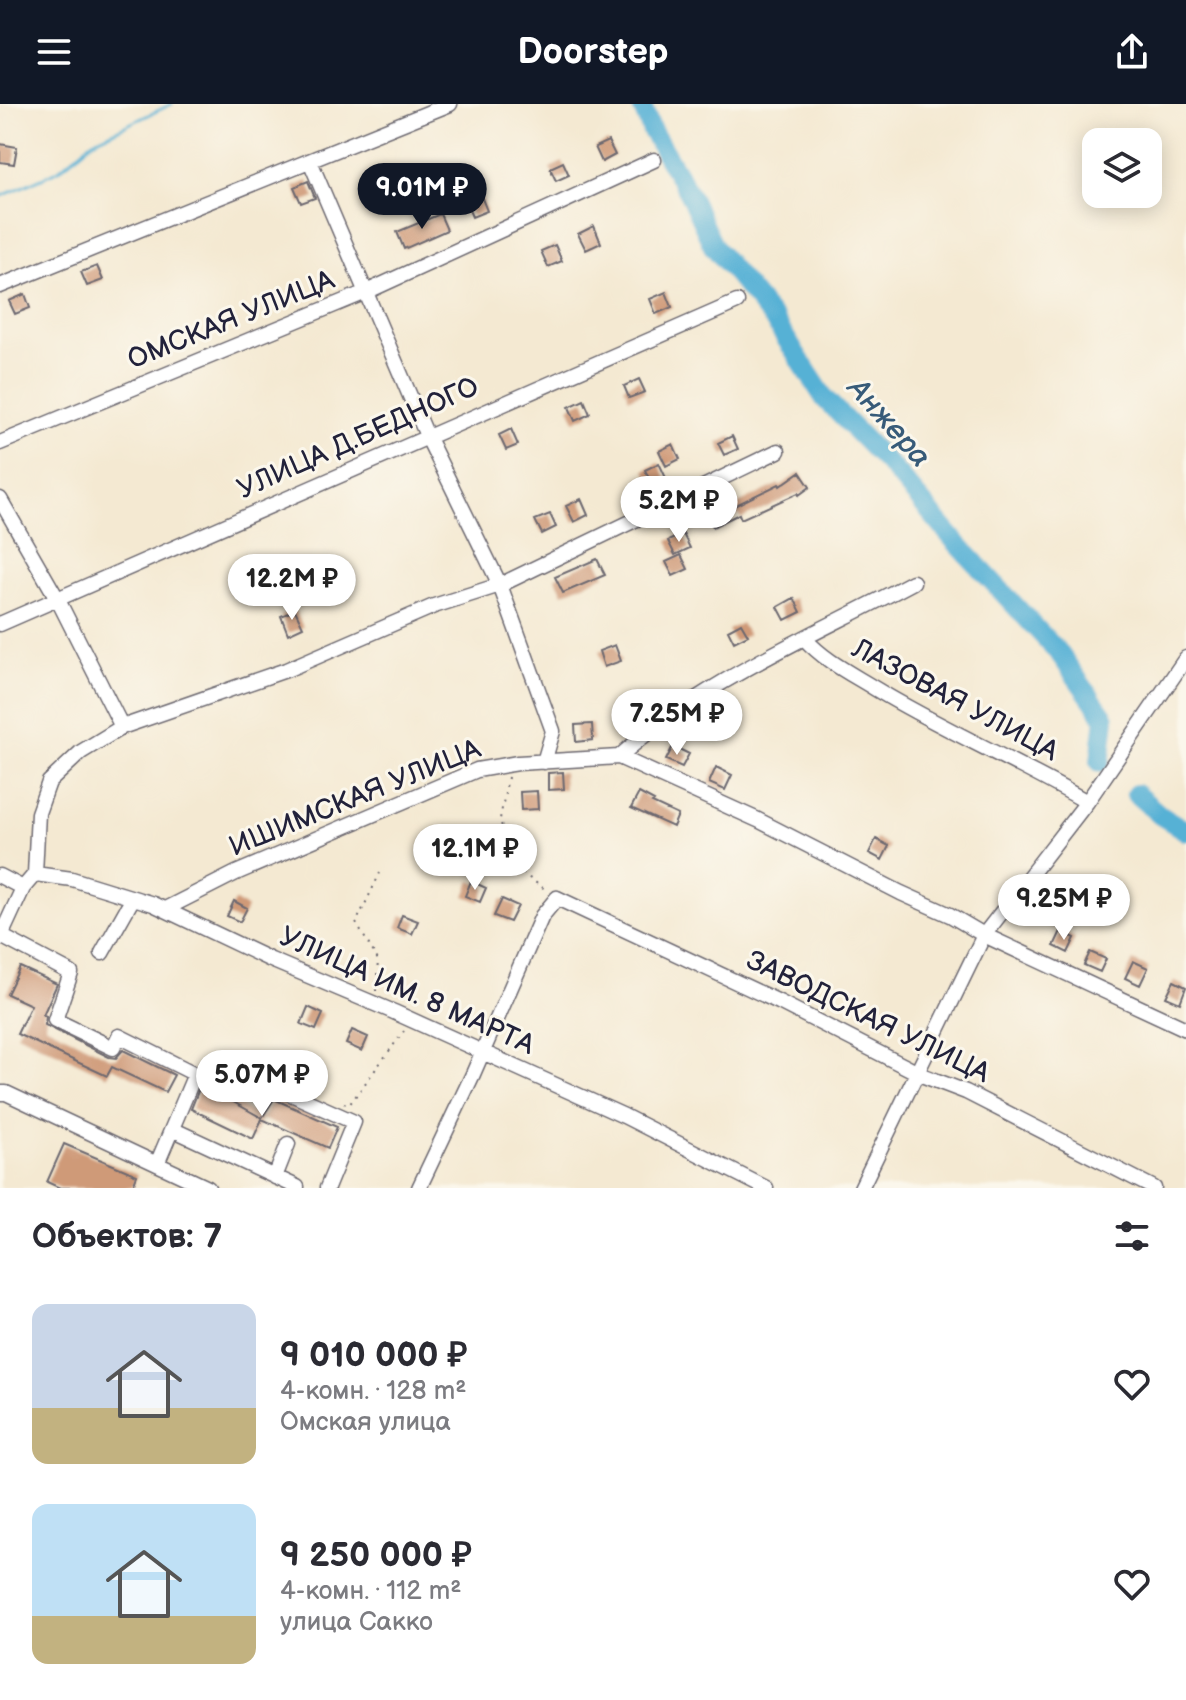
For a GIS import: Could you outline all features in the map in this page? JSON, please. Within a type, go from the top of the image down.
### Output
[{"type":"street","points":[[0,286],[450,104]]},
{"type":"street","name":"ОМСКАЯ УЛИЦА","points":[[0,443],[366,292],[654,160]]},
{"type":"street","points":[[310,161],[427,436],[500,585],[553,731],[544,762]]},
{"type":"street","name":"УЛИЦА Д.БЕДНОГО","points":[[0,624],[737,302]]},
{"type":"street","points":[[157,1164],[195,1074],[119,1036],[113,1048],[55,1020],[71,973],[0,937],[23,888],[35,874],[38,813],[49,782],[81,752],[122,727],[286,670],[434,606],[500,585],[778,451]]},
{"type":"street","points":[[0,499],[58,600],[122,727]]},
{"type":"street","points":[[913,582],[714,688],[651,729],[619,757],[758,820],[950,915],[984,935],[1186,1029]]},
{"type":"street","name":"ЛАЗОВАЯ УЛИЦА","points":[[804,638],[821,657],[923,718],[1050,780],[1087,802]]},
{"type":"street","points":[[861,1188],[984,935],[1087,802],[1186,658]]},
{"type":"street","name":"ИШИМСКАЯ УЛИЦА","points":[[165,909],[236,873],[477,770],[518,763],[619,757]]},
{"type":"street","name":"УЛИЦА ИМ. 8 МАРТА","points":[[35,874],[72,879],[165,909],[271,960],[624,1116],[766,1188]]},
{"type":"street","points":[[0,876],[23,888]]},
{"type":"street","points":[[102,953],[133,898]]},
{"type":"street","points":[[419,1188],[542,916],[557,898]]},
{"type":"street","name":"ЗАВОДСКАЯ УЛИЦА","points":[[557,898],[779,1002],[915,1072],[966,1092],[1154,1188]]},
{"type":"street","points":[[0,1093],[6,1093],[208,1188]]},
{"type":"street","points":[[289,1093],[354,1122],[327,1188]]},
{"type":"street","points":[[172,1129],[298,1188]]},
{"type":"street","points":[[275,1177],[288,1144]]},
{"type":"path","points":[[518,763],[509,769],[500,819],[511,865],[557,898]]},
{"type":"path","points":[[375,1004],[378,960],[356,923],[380,873]]},
{"type":"path","points":[[337,1100],[349,1105],[412,1020]]},
{"type":"building","points":[[608,141],[615,155],[602,162],[595,147]]},
{"type":"building","points":[[0,144],[17,147],[14,164],[0,162]]},
{"type":"building","points":[[563,162],[569,175],[556,181],[550,168]]},
{"type":"building","points":[[308,181],[315,198],[301,203],[294,187]]},
{"type":"building","points":[[481,196],[487,211],[472,217],[466,203]]},
{"type":"building","points":[[440,214],[447,230],[404,249],[397,232]]},
{"type":"building","points":[[594,226],[601,243],[586,250],[578,234]]},
{"type":"building","points":[[555,245],[562,261],[548,267],[541,251]]},
{"type":"building","points":[[97,266],[103,280],[87,286],[81,272]]},
{"type":"building","points":[[666,292],[672,307],[656,314],[650,299]]},
{"type":"building","points":[[25,294],[30,308],[15,314],[9,301]]},
{"type":"building","points":[[639,379],[645,392],[629,398],[624,386]]},
{"type":"building","points":[[584,400],[590,414],[575,421],[569,407]]},
{"type":"building","points":[[511,429],[518,445],[506,450],[499,435]]},
{"type":"building","points":[[732,436],[738,449],[724,455],[718,443]]},
{"type":"building","points":[[673,444],[680,459],[666,466],[659,451]]},
{"type":"building","points":[[659,463],[666,478],[652,485],[645,470]]},
{"type":"building","points":[[800,472],[810,487],[799,495],[741,519],[739,514],[713,527],[705,511],[718,505],[722,512],[780,486]]},
{"type":"building","points":[[581,499],[588,515],[574,522],[566,506]]},
{"type":"building","points":[[550,514],[556,527],[542,534],[535,520]]},
{"type":"building","points":[[683,534],[690,548],[675,555],[668,541]]},
{"type":"building","points":[[681,555],[688,569],[673,576],[666,562]]},
{"type":"building","points":[[597,559],[605,575],[563,593],[555,577]]},
{"type":"building","points":[[794,598],[801,612],[785,620],[778,607]]},
{"type":"building","points":[[295,610],[303,627],[288,634],[281,616]]},
{"type":"building","points":[[741,623],[748,635],[734,642],[728,630]]},
{"type":"building","points":[[615,645],[621,661],[604,667],[599,651]]},
{"type":"building","points":[[592,724],[593,740],[576,742],[575,725]]},
{"type":"building","points":[[673,746],[689,754],[682,767],[666,760]]},
{"type":"building","points":[[716,767],[732,775],[725,790],[709,783]]},
{"type":"building","points":[[563,772],[564,789],[548,790],[548,773]]},
{"type":"building","points":[[537,791],[538,809],[521,810],[520,792]]},
{"type":"building","points":[[639,793],[678,815],[673,827],[631,808]]},
{"type":"building","points":[[876,839],[889,846],[882,860],[869,853]]},
{"type":"building","points":[[471,881],[486,888],[480,902],[465,896]]},
{"type":"building","points":[[502,899],[518,906],[510,922],[494,916]]},
{"type":"building","points":[[234,901],[247,908],[240,922],[227,916]]},
{"type":"building","points":[[402,915],[418,921],[412,934],[397,928]]},
{"type":"building","points":[[1061,931],[1075,938],[1068,953],[1054,946]]},
{"type":"building","points":[[1090,952],[1106,959],[1100,972],[1084,965]]},
{"type":"building","points":[[1133,961],[1148,968],[1140,985],[1125,978]]},
{"type":"building","points":[[20,967],[57,984],[43,1015],[46,1016],[45,1025],[109,1057],[116,1058],[123,1050],[174,1075],[165,1092],[112,1067],[107,1076],[17,1034],[31,1005],[7,994]]},
{"type":"building","points":[[1174,981],[1186,987],[1180,1003],[1166,997]]},
{"type":"building","points":[[308,1007],[323,1014],[316,1030],[301,1024]]},
{"type":"building","points":[[352,1030],[368,1037],[362,1051],[346,1044]]},
{"type":"building","points":[[201,1084],[262,1118],[274,1099],[337,1127],[328,1148],[262,1119],[253,1139],[191,1109]]},
{"type":"building","points":[[64,1144],[137,1175],[132,1188],[60,1188],[47,1182]]},
{"type":"waterway","points":[[0,197],[59,170],[93,141],[172,104]]},
{"type":"waterway","name":"Анжера","points":[[641,104],[713,246],[774,320],[825,399],[894,470],[1059,653],[1105,718],[1100,762]]},
{"type":"waterway","name":"Анжера","points":[[1136,794],[1160,815],[1186,831]]}]
